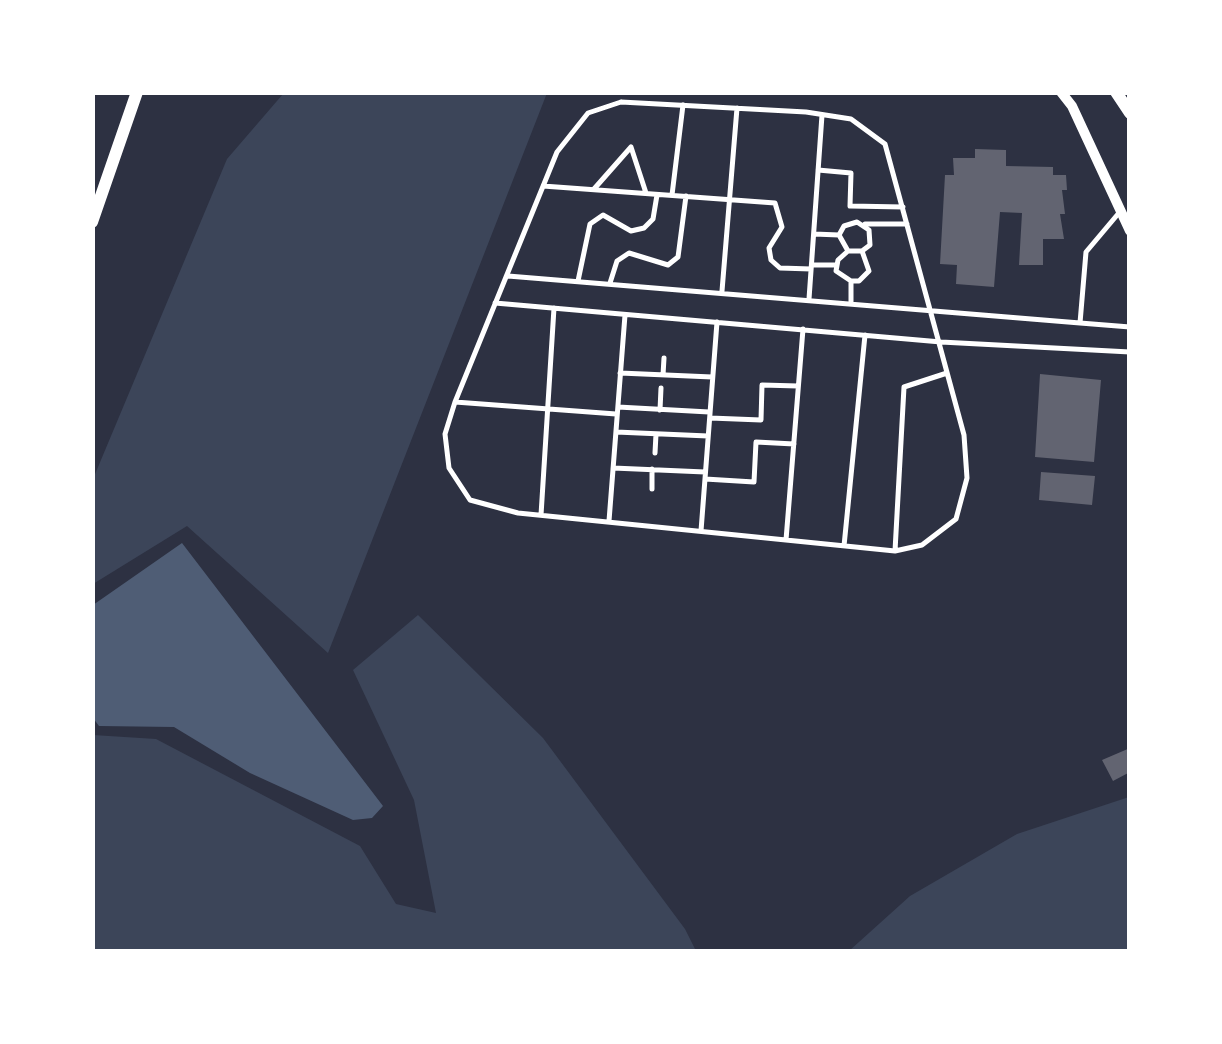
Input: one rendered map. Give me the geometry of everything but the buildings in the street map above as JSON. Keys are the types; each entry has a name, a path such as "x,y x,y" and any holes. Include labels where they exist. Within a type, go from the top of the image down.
{"street":[{"path":"92,222 137,92"},
{"path":"1060,92 1072,106 1118,214 1130,231"},
{"path":"1116,92 1130,113"}],"lane":[{"path":"622,102 738,108 851,119 885,144 942,342 964,435 967,478 956,519 922,545 895,551 541,516 470,500 449,468 446,434 455,402 556,152 588,113 622,102"},
{"path":"672,195 683,105"},
{"path":"722,292 738,108"},
{"path":"809,299 822,114"},
{"path":"594,189 632,147 646,193"},
{"path":"818,170 851,173 850,206 903,207"},
{"path":"543,186 775,203 782,227 769,248 770,260 780,268 836,266 848,251"},
{"path":"578,281 590,224 603,216 631,231 644,228 653,219 657,194"},
{"path":"610,283 617,261 629,252 668,265 678,257 686,196"},
{"path":"1080,323 1086,252 1118,214"},
{"path":"839,234 848,223 908,224"},
{"path":"848,251 862,251 870,245 864,224"},
{"path":"814,234 839,234"},
{"path":"839,234 848,251"},
{"path":"836,266 839,276 859,281 869,270 862,251"},
{"path":"508,276 1130,327"},
{"path":"851,281 851,304"},
{"path":"495,303 942,342 1130,352"},
{"path":"541,516 554,308"},
{"path":"609,522 625,314"},
{"path":"701,531 717,322"},
{"path":"786,540 803,329"},
{"path":"844,546 864,335"},
{"path":"663,375 664,358"},
{"path":"620,373 713,377"},
{"path":"895,551 904,387 947,373"},
{"path":"455,402 660,410 760,420 762,385 798,386"},
{"path":"660,388 660,410"},
{"path":"616,432 708,436"},
{"path":"656,434 656,453"},
{"path":"613,468 754,482 756,442 794,444"},
{"path":"652,470 652,488"}],"shaded area":[{"path":"547,93 328,653 187,526 93,584 93,479 227,159 283,94"},
{"path":"182,543 383,806 372,818 353,820 250,773 174,727 99,726 93,718 93,605"},
{"path":"418,615 543,738 685,929 696,951 93,951 93,735 156,739 360,846 396,904 436,913 414,800 353,670"},
{"path":"1129,797 1129,951 849,951 910,896 1017,834"}]}
